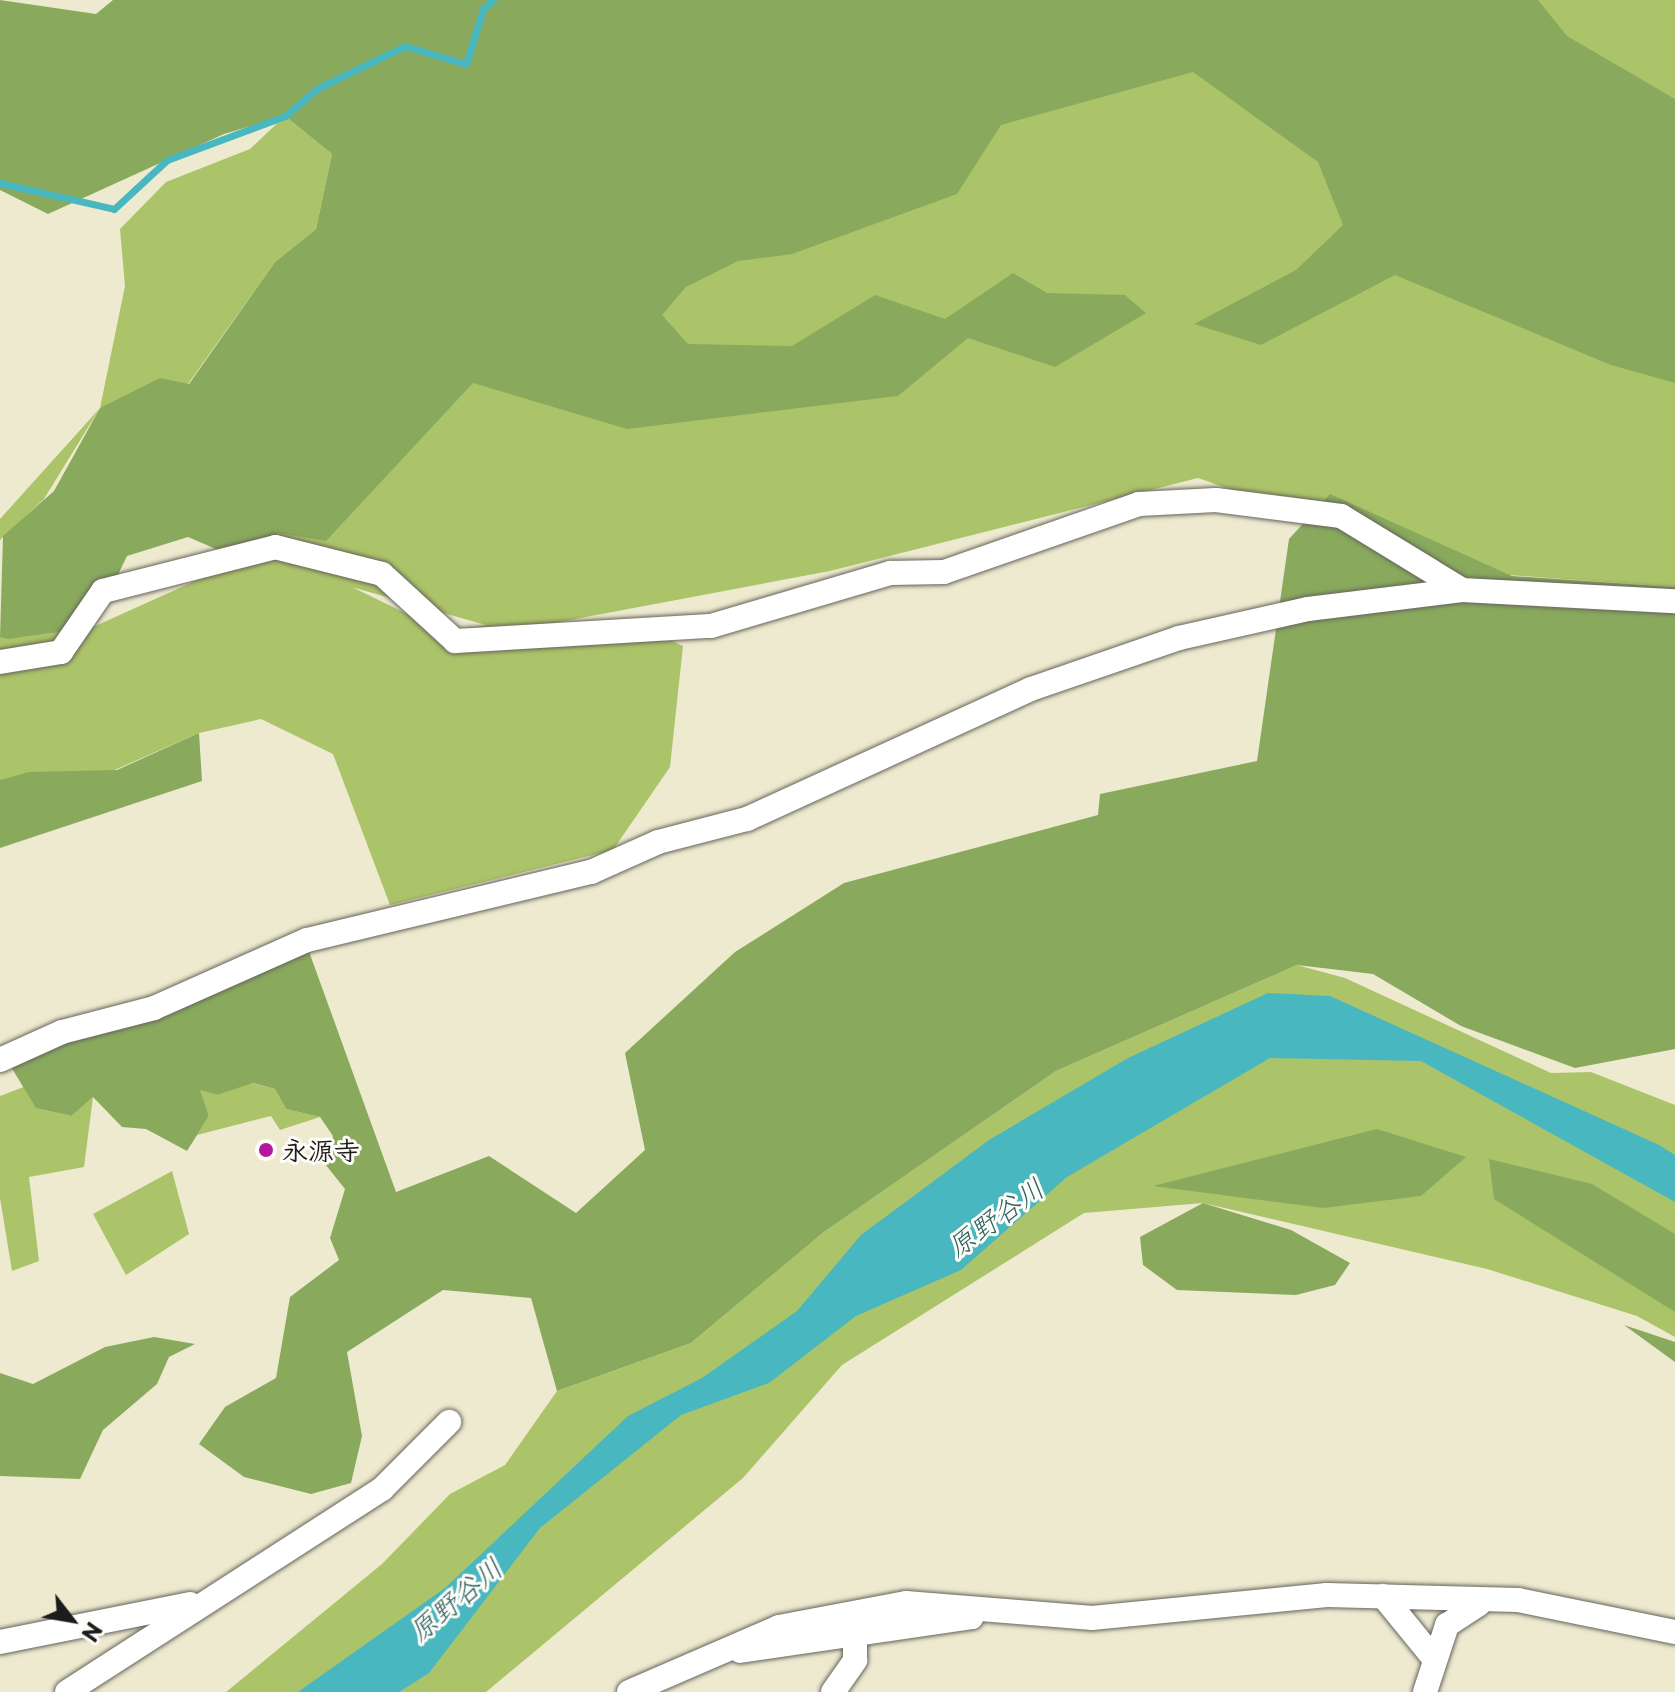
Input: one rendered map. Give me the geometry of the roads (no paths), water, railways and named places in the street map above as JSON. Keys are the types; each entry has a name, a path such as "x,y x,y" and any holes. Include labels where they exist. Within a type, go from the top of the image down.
{"street":[{"path":"0,662 61,652 103,591 275,547 382,574 455,641 711,626 890,573 944,572 1139,504 1216,500 1341,516 1462,590"},
{"path":"0,1060 62,1032 154,1008 307,940 591,872 658,842 747,819 1031,689 1179,638 1308,609 1462,590 1675,601"},
{"path":"67,1692 382,1489 449,1422"},
{"path":"0,1642 148,1617 215,1596"},
{"path":"1383,1596 1432,1656"},
{"path":"629,1692 708,1655 842,1611 906,1603 1092,1618 1383,1596 1479,1604 1518,1600 1675,1632"},
{"path":"1425,1692 1432,1656 1447,1625 1479,1604"},
{"path":"708,1655 855,1639 1006,1611"},
{"path":"838,1691 855,1660 855,1639"}],"water":[{"name":"原野谷川","path":"1268,993 1330,996 1659,1145 1675,1155 1675,1202 1421,1061 1270,1058 1067,1177 961,1270 856,1316 769,1383 681,1415 540,1528 429,1673 399,1692 298,1692 445,1588 628,1416 702,1378 797,1311 861,1235 989,1140 1128,1058"}],"waterway":[{"path":"0,183 114,209 167,160 285,116 318,88 405,46 466,64 483,9 493,0"}],"place":[{"name":"永源寺","path":"266,1150"}]}
